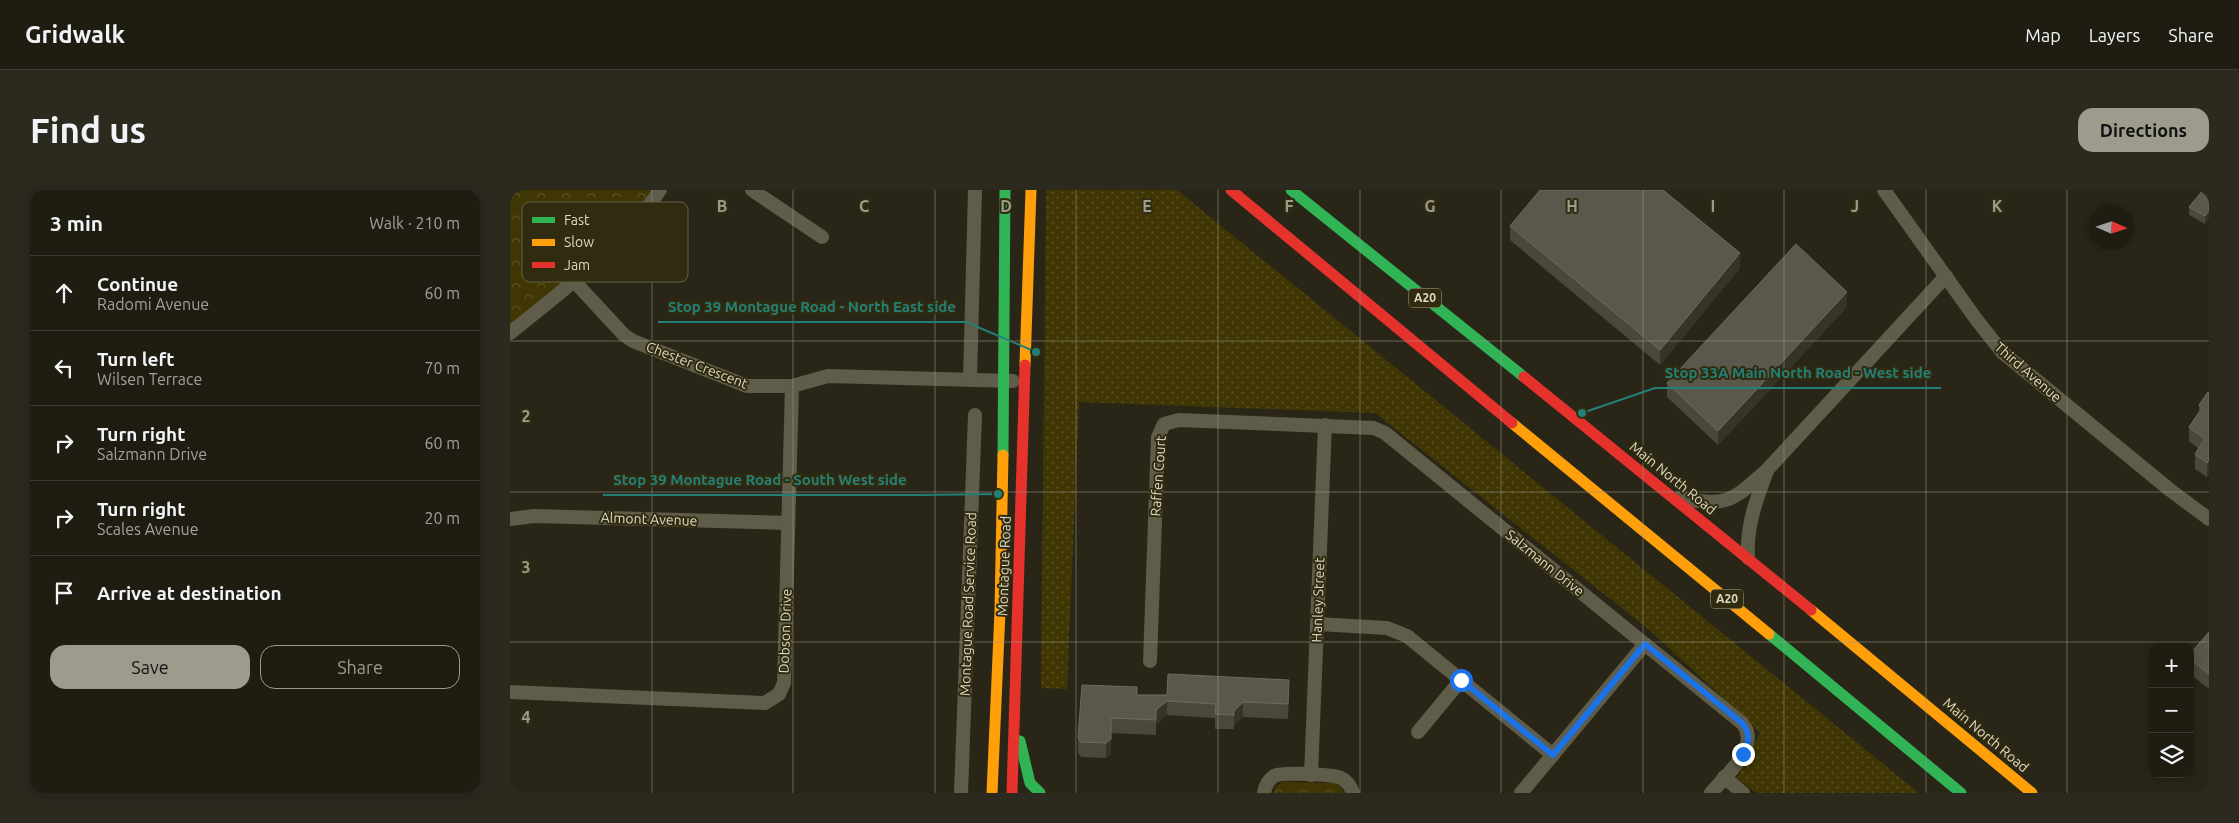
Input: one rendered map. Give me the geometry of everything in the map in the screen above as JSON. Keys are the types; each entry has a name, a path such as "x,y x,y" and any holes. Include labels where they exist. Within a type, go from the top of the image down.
{"main road":[{"name":"Montague Road","path":"992,793 1000,611 1005,381 1005,190"},
{"name":"Montague Road","path":"1012,793 1031,190"},
{"name":"A20","path":"1231,190 1490,407 1618,509 1961,793"},
{"name":"Main North Road","path":"1291,190 1672,496 2032,793"},
{"path":"1014,716 1030,783 1040,793"}],"street":[{"path":"652,202 660,190"},
{"path":"752,190 822,237"},
{"path":"970,380 976,190"},
{"name":"Third Avenue","path":"1884,190 2002,352 2170,490 2209,519"},
{"path":"1672,496 1705,502 1728,500 1736,497 1767,470 1946,276"},
{"path":"510,333 573,282"},
{"name":"Chester Crescent","path":"575,282 624,335 747,386 792,386 828,376 1025,382"},
{"name":"Dobson Drive","path":"510,692 765,703 779,694 784,683 792,386"},
{"name":"Montague Road Service Road","path":"961,793 975,415"},
{"name":"Raffen Court","path":"1150,661 1158,437 1164,424 1178,420 1325,425"},
{"name":"Hanley Street","path":"1312,776 1325,425"},
{"name":"Salzmann Drive","path":"1325,425 1368,426 1384,433 1742,723 1748,734 1747,748 1724,777"},
{"path":"1748,558 1747,535 1767,470"},
{"name":"Almont Avenue","path":"510,519 534,516 788,523"},
{"path":"1318,624 1387,628 1407,636 1553,755"},
{"path":"1522,793 1645,644"},
{"path":"1418,732 1461,680"},
{"path":"1264,793 1267,784 1274,776 1335,776 1343,779 1353,792"},
{"path":"1711,793 1724,777 1744,793"}],"green space":[{"path":"510,190 660,190 652,202 522,202 522,282 568,282 510,333"},
{"path":"1046,190 1177,190 1919,793 1756,793 1737,778 1760,733 1652,632 1375,413 1079,402 1067,689 1041,688"},
{"path":"1283,782 1335,783 1341,787 1343,793 1273,793 1276,786"}],"building":[{"path":"1540,190 1663,190 1740,253 1660,350 1510,226"},
{"path":"2203,190 2209,190 2209,211 2205,216 2189,207"},
{"path":"1796,244 1847,292 1718,431 1667,383"},
{"path":"2208,392 2209,460 2207,463 2195,454 2205,439 2189,427 2202,408 2199,405"},
{"path":"2209,632 2209,674 2194,662 2194,649"},
{"path":"1168,674 1289,680 1288,704 1243,702 1234,711 1234,715 1215,714 1216,704 1167,701 1156,710 1156,720 1111,718 1111,739 1106,743 1081,742 1078,738 1082,685 1137,687 1137,695 1167,695"}],"traffic: fast":[{"path":"1003,455 1005,190"},
{"path":"1291,190 1524,377"},
{"path":"1769,634 1961,793"},
{"path":"1020,741 1030,783 1040,793"}],"traffic: slow":[{"path":"1025,365 1031,190"},
{"path":"1512,423 1769,634"},
{"path":"992,793 1000,611 1003,455"},
{"path":"1811,610 2032,793"}],"traffic: jam":[{"path":"1231,190 1512,423"},
{"path":"1012,793 1025,365"},
{"path":"1524,377 1811,610"}],"place":[{"name":"Stop 39 Montague Road - North East side","path":"1036,352"},
{"name":"Stop 33A Main North Road - West side","path":"1582,413"},
{"name":"Stop 39 Montague Road - South West side","path":"998,494"}],"route":[{"path":"1461,680 1553,755 1645,644 1742,723 1748,734 1747,748 1743,754"}]}
